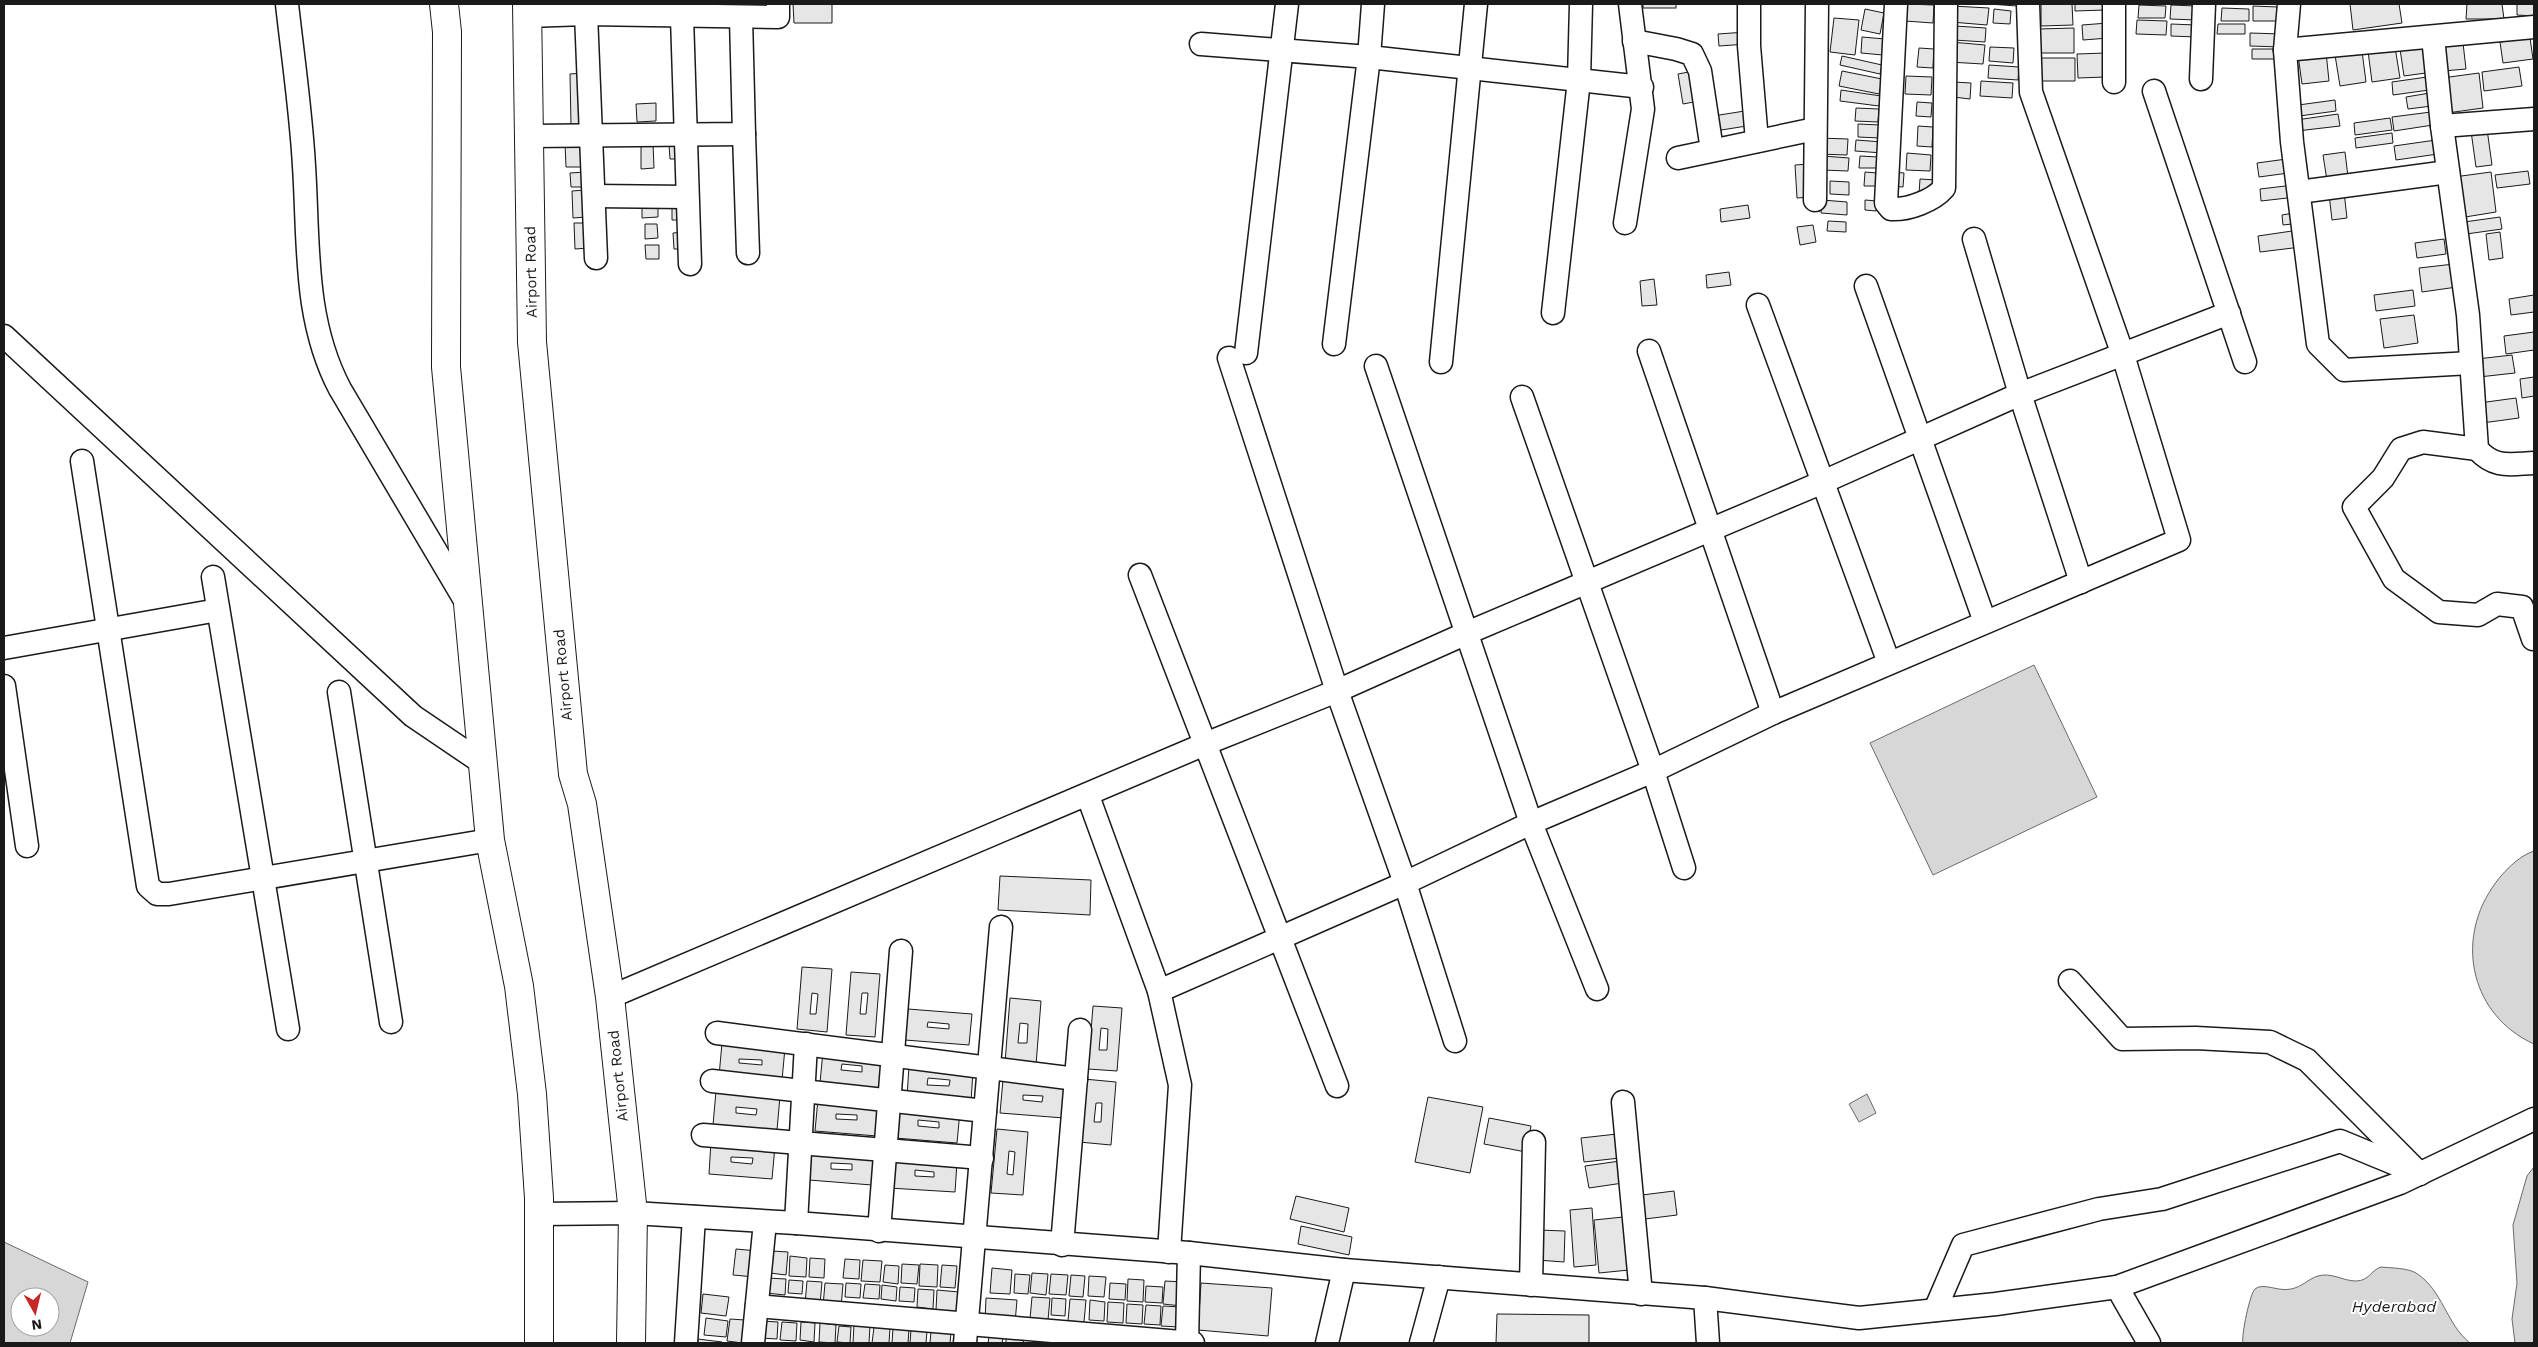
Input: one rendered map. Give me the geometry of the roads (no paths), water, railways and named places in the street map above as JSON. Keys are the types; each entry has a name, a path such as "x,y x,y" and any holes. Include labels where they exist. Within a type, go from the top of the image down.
{"main road":[{"path":"444,4 447,32 445,358 490,840 518,986 532,1094 539,1214 539,1343"},
{"name":"Airport Road","path":"527,10 532,342 572,774 582,804 610,997 633,1213 631,1343"}],"street":[{"path":"287,4 304,165 310,293 323,353 340,389 469,606"},
{"path":"527,10 586,14 741,18 778,17 778,4"},
{"path":"1287,4 1238,356 1337,691 1405,883 1455,1042"},
{"path":"1334,344 1369,57 1373,4"},
{"path":"1441,362 1476,4"},
{"path":"1554,313 1579,80 1581,4"},
{"path":"1625,223 1642,126 1642,87 1630,4"},
{"path":"1749,4 1748,46 1757,141"},
{"path":"1815,200 1817,4"},
{"path":"1896,4 1886,203 1891,209 1901,210 1937,196 1944,188 1946,4"},
{"path":"1160,991 1405,883 1530,823 1652,771 1773,713 2179,540 2122,355 2031,92 2028,4"},
{"path":"2114,4 2114,82"},
{"path":"2200,79 2204,4"},
{"path":"2289,4 2285,50 2299,192 2318,344 2344,370 2471,363"},
{"path":"586,14 596,258"},
{"path":"682,17 690,264"},
{"path":"741,18 748,253"},
{"path":"2285,50 2534,27"},
{"path":"2433,37 2442,126 2468,315 2477,449 2485,458 2496,464 2534,463"},
{"path":"1634,40 1692,54 1700,70 1712,150"},
{"path":"1201,44 1369,57 1642,87"},
{"path":"2154,91 2245,362"},
{"path":"2442,126 2534,120 2534,133"},
{"path":"1678,158 1815,128"},
{"path":"529,136 591,137 744,134"},
{"path":"2299,192 2448,172"},
{"path":"594,196 687,197"},
{"path":"1974,239 2020,394 2081,582"},
{"path":"1866,286 1985,622"},
{"path":"1758,305 1889,663"},
{"path":"610,997 1088,796 1205,744 1337,691 1466,633 1823,482 2020,394 2228,313"},
{"path":"4,336 413,716 484,764"},
{"path":"1649,351 1773,713"},
{"path":"1376,366 1530,823 1597,988"},
{"path":"1522,397 1684,868"},
{"path":"2477,449 2423,442 2401,449 2383,478 2354,507 2394,579 2439,612 2478,615 2497,604 2522,607 2533,639"},
{"path":"82,461 148,886 157,894 169,894 490,840"},
{"path":"1140,575 1281,938 1336,1086"},
{"path":"212,577 288,1029"},
{"path":"4,648 218,610"},
{"path":"4,686 27,846"},
{"path":"339,692 391,1022"},
{"path":"757,1306 966,1334 1189,1343 1179,1252 1180,1085 1160,991 1088,796"},
{"path":"966,1334 1001,927"},
{"path":"880,1231 901,951"},
{"path":"2070,981 2122,1039 2196,1038 2270,1042 2307,1060 2420,1174"},
{"path":"1062,1245 1080,1030"},
{"path":"717,1033 1076,1079"},
{"path":"796,1223 806,1044"},
{"path":"712,1081 985,1111"},
{"path":"1623,1102 1641,1294"},
{"path":"539,1214 633,1213 796,1223 1062,1245 1179,1252 1344,1270 1704,1298 1859,1318 2117,1287 2420,1174 2534,1119"},
{"path":"703,1135 982,1158"},
{"path":"1935,1310 1963,1245 2099,1209 2162,1199 2340,1141 2420,1174"},
{"path":"1531,1285 1534,1142"},
{"path":"686,1343 694,1217"},
{"path":"753,1343 766,1222"},
{"path":"1327,1343 1344,1270"},
{"path":"1421,1343 1439,1277"},
{"path":"2117,1287 2149,1343"},
{"path":"1704,1298 1708,1343"}],"water":[{"path":"2034,665 2097,797 1933,875 1870,743"},
{"path":"2534,851 2534,1044 2513,1032 2496,1016 2484,997 2476,976 2473,954 2474,932 2481,909 2492,888 2510,866"},
{"path":"1867,1094 1876,1113 1859,1122 1849,1104"},
{"path":"2534,1167 2534,1343 2515,1343 2512,1319 2517,1283 2513,1225 2527,1176"},
{"path":"4,1242 88,1282 70,1343 4,1343"},
{"name":"Hyderabad","path":"2381,1267 2409,1270 2425,1280 2439,1298 2455,1326 2470,1343 2243,1343 2248,1306 2253,1292 2258,1287 2286,1290 2298,1287 2314,1277 2323,1275 2360,1281"}]}
